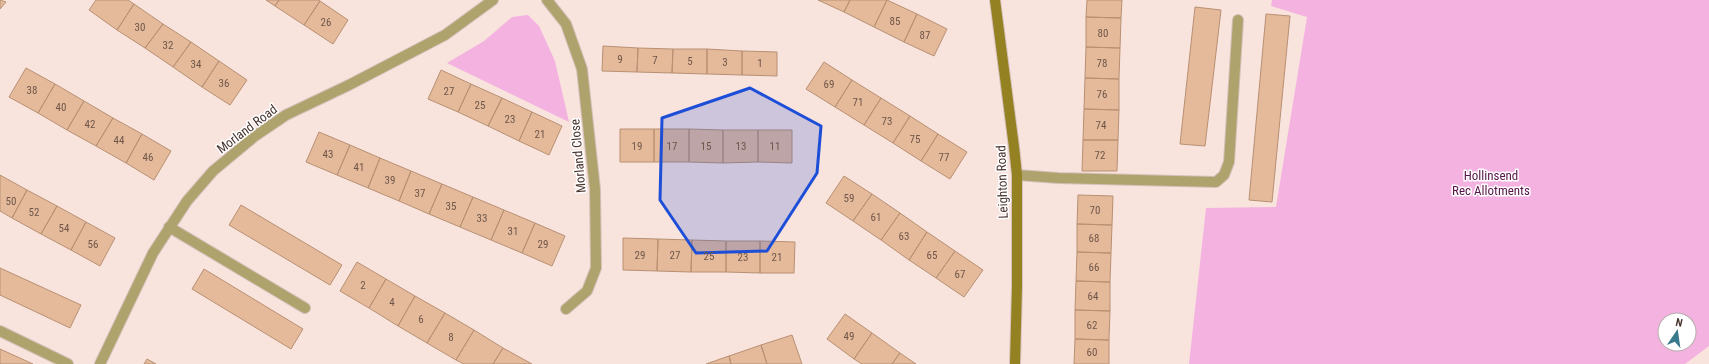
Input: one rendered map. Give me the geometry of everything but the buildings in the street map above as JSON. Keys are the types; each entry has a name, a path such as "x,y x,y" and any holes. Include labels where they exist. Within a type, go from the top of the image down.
{"street":[{"name":"Morland Road","path":"100,364 153,254 186,201 213,171 255,136 286,115 445,35 493,0"},
{"name":"Morland Close","path":"546,0 566,24 582,69 595,189 596,268 587,291 566,309"},
{"name":"Leighton Road","path":"994,0 1014,147 1016,175 1017,286 1015,364"},
{"path":"1016,175 1058,178 1216,182 1224,175 1229,162 1238,20"},
{"path":"169,227 305,308"},
{"path":"0,331 68,364"}],"highlighted area":[{"path":"750,88 821,126 817,173 767,251 696,253 660,200 662,118"}],"green space":[{"name":"Hollinsend Rec Allotments","path":"1272,0 1709,0 1709,346 1685,364 1189,364 1206,208 1276,207 1307,17 1271,6"},
{"path":"528,15 539,26 555,61 569,122 447,63 484,41 512,17"}]}
